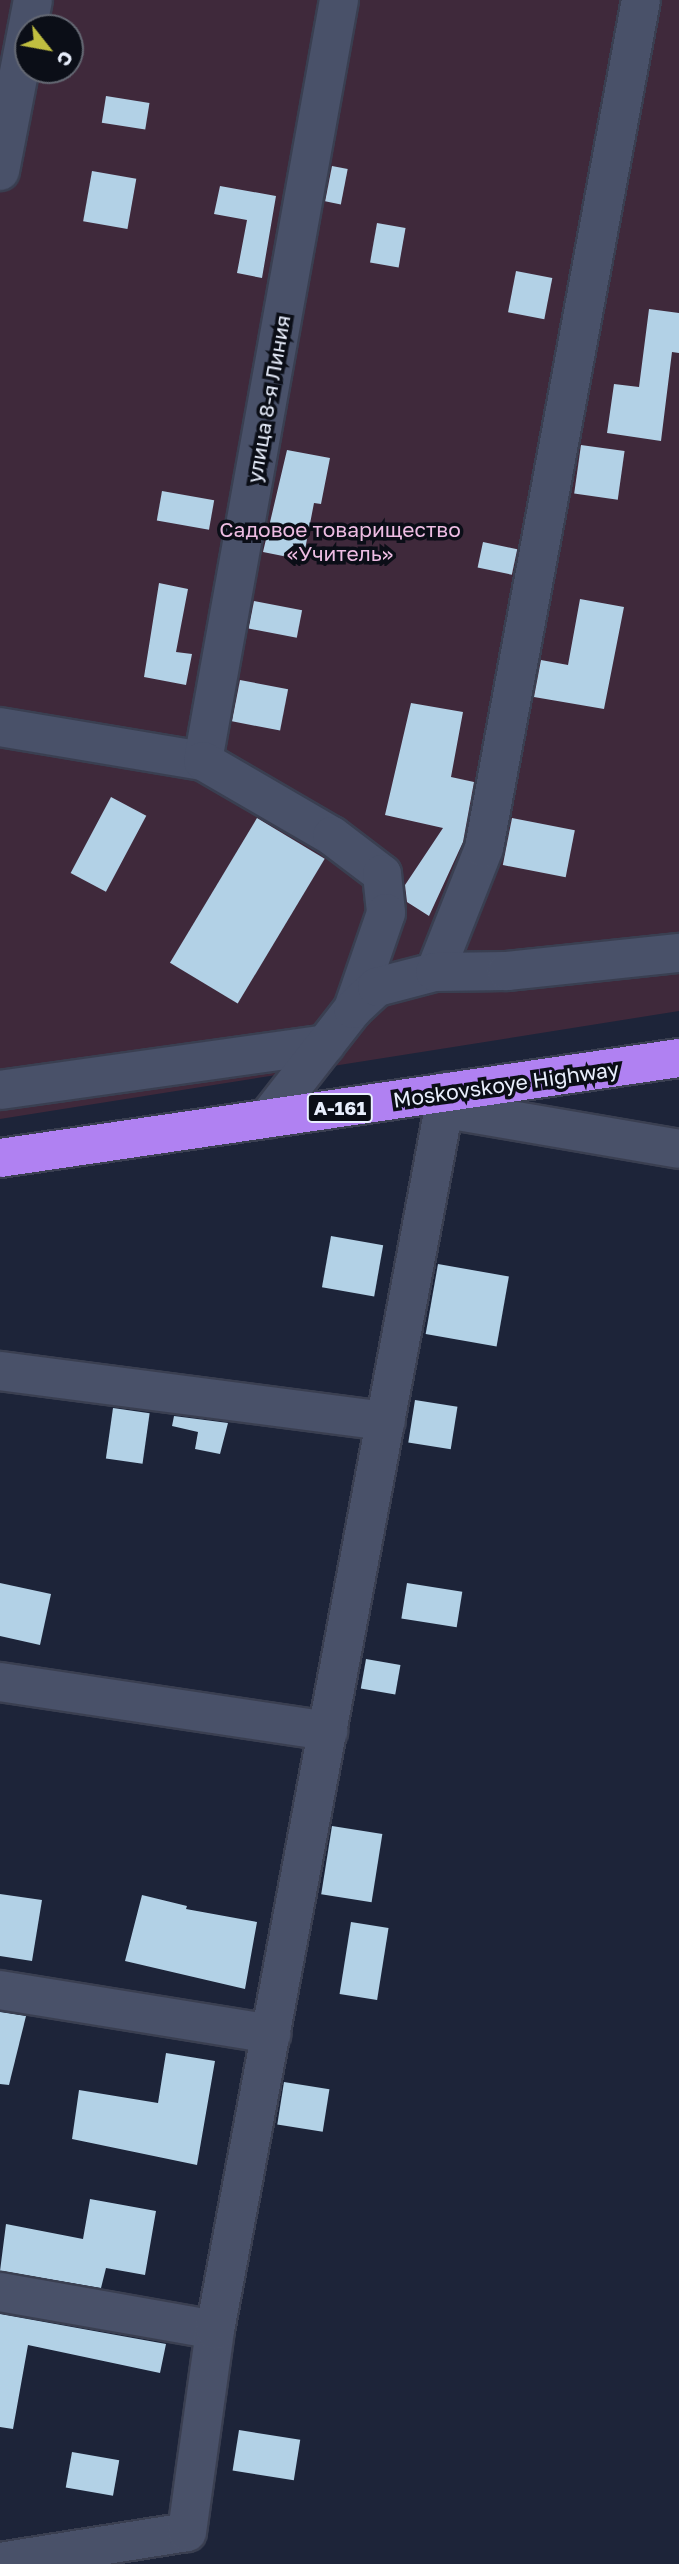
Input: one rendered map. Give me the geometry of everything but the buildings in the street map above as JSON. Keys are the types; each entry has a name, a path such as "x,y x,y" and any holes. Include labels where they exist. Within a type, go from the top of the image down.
{"highway":[{"name":"Moskovskoye Highway","path":"0,1158 267,1119 446,1101 679,1058"}],"street":[{"path":"0,171 33,0"},
{"name":"улица 8-я Линия","path":"203,761 339,0"},
{"path":"435,972 484,848 641,0"},
{"path":"0,727 203,761 332,836 382,874 386,913 353,1010"},
{"path":"267,1119 353,1010 377,987 435,972 507,971 679,953"},
{"path":"0,1090 326,1044"},
{"path":"0,2562 187,2532 215,2330 446,1101 679,1149"},
{"path":"0,1371 386,1421"},
{"path":"0,1682 328,1731"},
{"path":"0,1990 271,2034"},
{"path":"0,2292 215,2330"}],"green space":[{"name":"Садовое товарищество «Учитель»","path":"0,0 679,0 679,1011 0,1119"}]}
